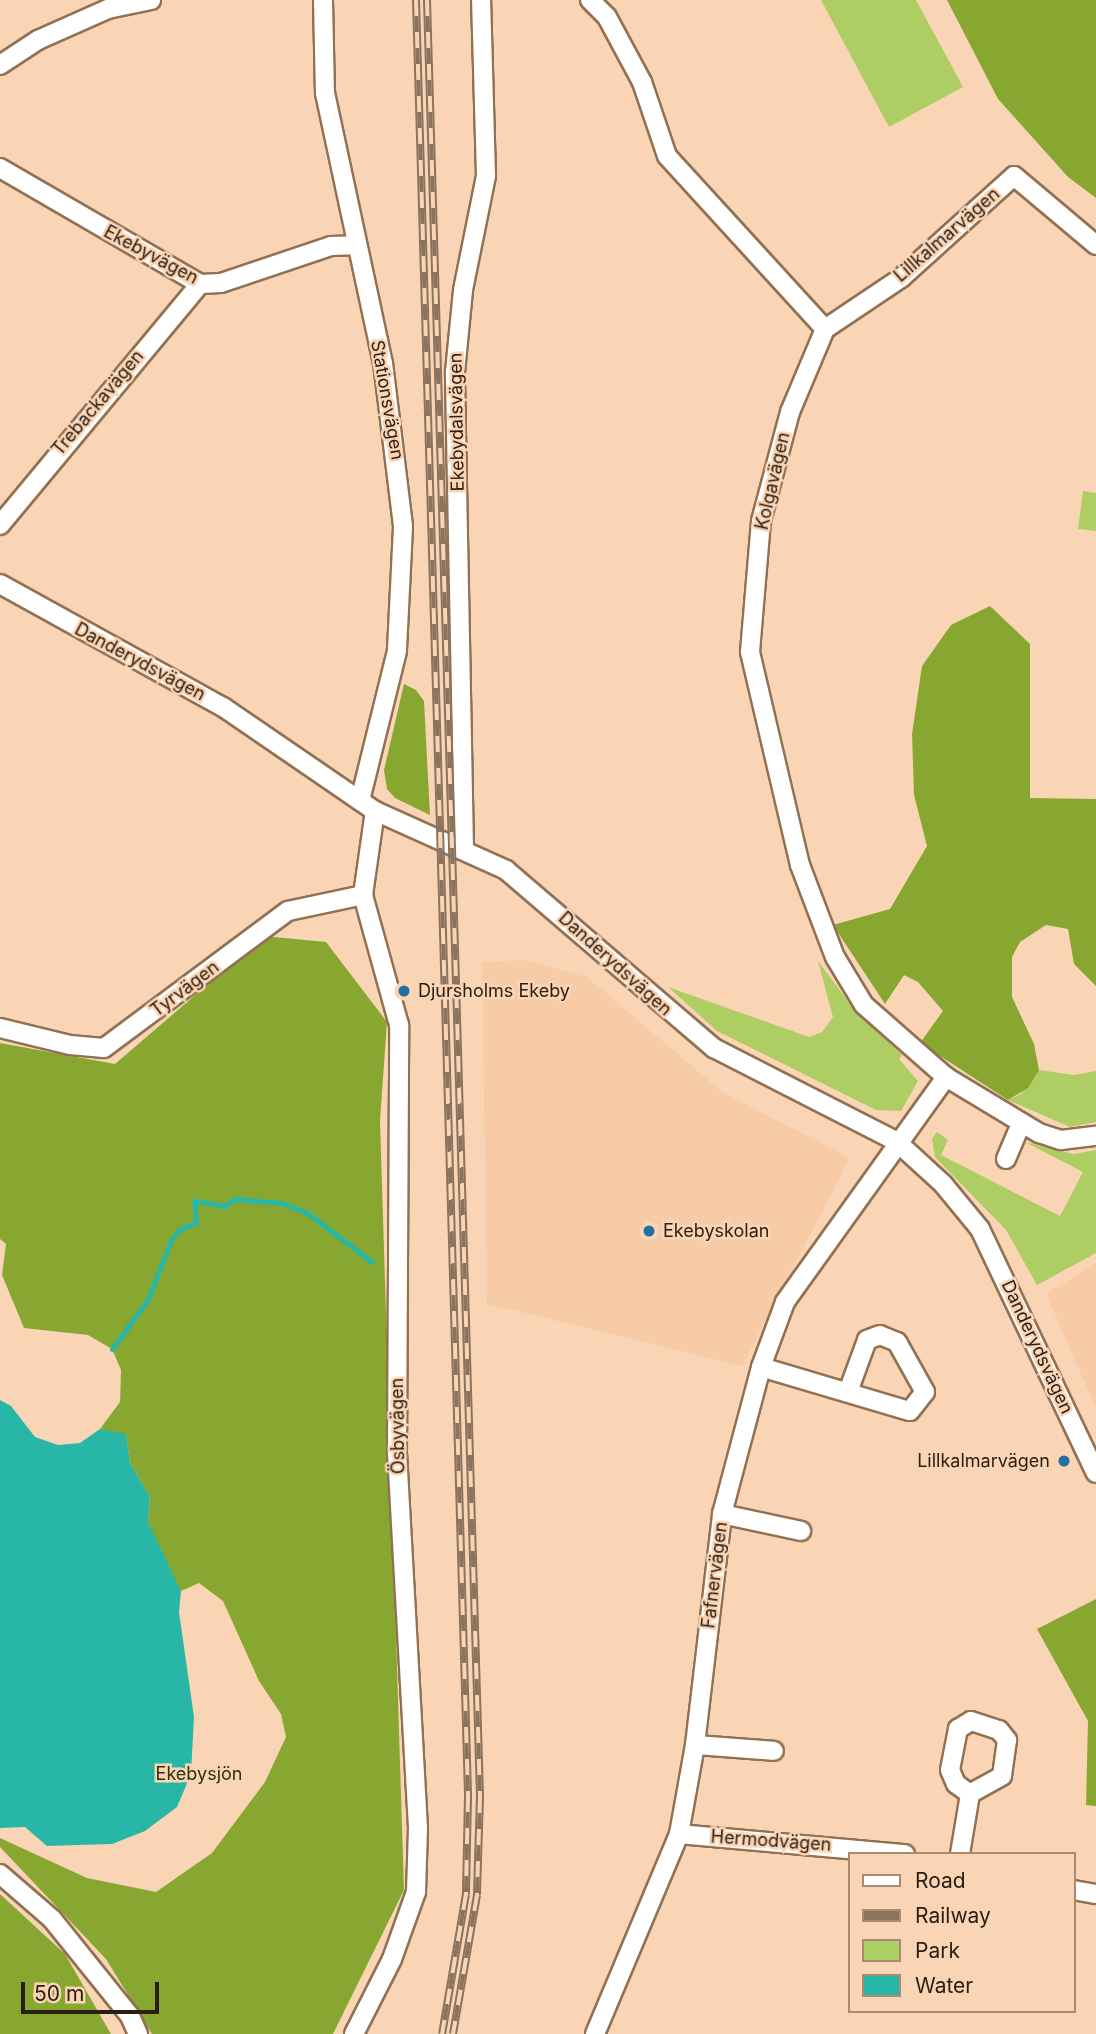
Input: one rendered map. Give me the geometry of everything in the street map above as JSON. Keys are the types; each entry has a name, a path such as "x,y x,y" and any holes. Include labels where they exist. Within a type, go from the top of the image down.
{"street":[{"path":"0,65 38,40 108,9 151,0"},
{"name":"Stationsvägen","path":"323,0 325,93 355,245 383,363 403,527 397,651 360,800"},
{"name":"Ekebydalsvägen","path":"464,848 466,753 455,372 463,290 486,176 481,0"},
{"path":"590,0 607,18 642,82 667,156 825,329"},
{"name":"Ekebyvägen","path":"0,168 200,284 221,283 331,246 355,245"},
{"name":"Lillkalmarvägen","path":"825,329 901,278 1014,176 1096,245"},
{"name":"Trebackavägen","path":"0,525 200,284"},
{"name":"Kolgavägen","path":"825,329 790,412 761,521 750,652 800,865 835,957 864,1005 946,1077"},
{"name":"Danderydsvägen","path":"0,584 223,707 375,811 464,848 506,870 714,1048 896,1141 943,1184 980,1229 1096,1473"},
{"name":"Ösbyvägen","path":"354,2034 391,1959 416,1892 418,1828 397,1455 400,1025 363,895 375,811"},
{"name":"Tyrvägen","path":"0,1028 70,1045 104,1048 288,911 363,895"},
{"path":"896,1141 946,1077 1021,1124 1061,1140 1096,1136"},
{"path":"1006,1159 1021,1124"},
{"name":"Fafnervägen","path":"595,2034 679,1834 695,1745 722,1514 761,1367 785,1302 896,1141"},
{"path":"761,1367 910,1410 925,1392 898,1342 880,1335 867,1340 848,1392"},
{"path":"722,1514 801,1531"},
{"path":"695,1745 774,1751"},
{"path":"960,1852 970,1794"},
{"name":"Hermodvägen","path":"679,1834 882,1852"},
{"path":"0,1874 52,1919 130,2016 138,2034"},
{"path":"1075,1890 1096,1894"}],"shaded area":[{"name":"Ekebyskolan","path":"524,960 587,977 722,1092 850,1158 742,1366 487,1304 482,962"},
{"path":"1096,1263 1096,1408 1046,1294"}],"green space":[{"path":"821,0 916,0 963,87 889,127"},
{"path":"947,0 1096,0 1096,198 1068,177 998,99"},
{"path":"1083,491 1096,493 1096,531 1078,529"},
{"path":"990,606 1030,644 1030,798 1096,799 1096,986 1074,964 1068,929 1046,925 1020,942 1012,957 1012,997 1034,1044 1039,1070 1028,1088 1008,1100 920,1043 943,1011 918,982 904,975 885,1004 833,925 890,909 927,846 914,795 912,734 922,666 951,625"},
{"path":"404,684 416,690 424,701 430,815 395,798 387,789 384,770"},
{"name":"Ekebysjön","path":"264,936 326,942 387,1022 380,1121 404,1890 333,2034 152,2034 106,1959 0,1847 0,1838 87,1878 156,1892 212,1853 265,1782 286,1737 281,1714 259,1681 223,1601 199,1583 181,1591 163,1558 148,1522 150,1497 130,1463 126,1435 100,1429 120,1402 121,1370 112,1349 88,1335 24,1328 2,1275 6,1244 0,1239 0,1043 115,1064"},
{"path":"818,961 856,1012 902,1055 899,1059 918,1081 901,1111 876,1110 717,1031 668,987 809,1037 822,1032 833,1017"},
{"path":"1039,1070 1074,1075 1096,1071 1096,1122 1070,1127 1008,1100 1021,1094"},
{"path":"937,1132 948,1140 941,1155 1060,1216 1083,1172 1025,1142 1074,1154 1096,1150 1096,1253 1037,1285 1006,1230 935,1157 932,1139"},
{"path":"1096,1599 1096,1806 1086,1805 1088,1721 1037,1629"},
{"path":"0,1894 65,1954 111,2034 0,2034"}],"water":[{"name":"Ekebysjön","path":"0,1400 11,1406 35,1437 58,1445 80,1443 100,1429 126,1434 130,1463 150,1497 148,1522 181,1591 179,1612 194,1717 191,1774 177,1807 145,1831 112,1844 47,1846 25,1827 0,1828"}],"waterway":[{"path":"112,1349 148,1299 171,1240 179,1230 196,1222 194,1201 225,1206 234,1199 282,1203 306,1212 372,1262"}],"railway":[{"path":"416,0 468,1796 466,1894 442,2034"},
{"path":"427,0 480,1797 477,1895 453,2034"}],"place":[{"name":"Djursholms Ekeby","path":"404,991"},
{"name":"Ekebyskolan","path":"649,1231"},
{"name":"Lillkalmarvägen","path":"1064,1461"}]}
